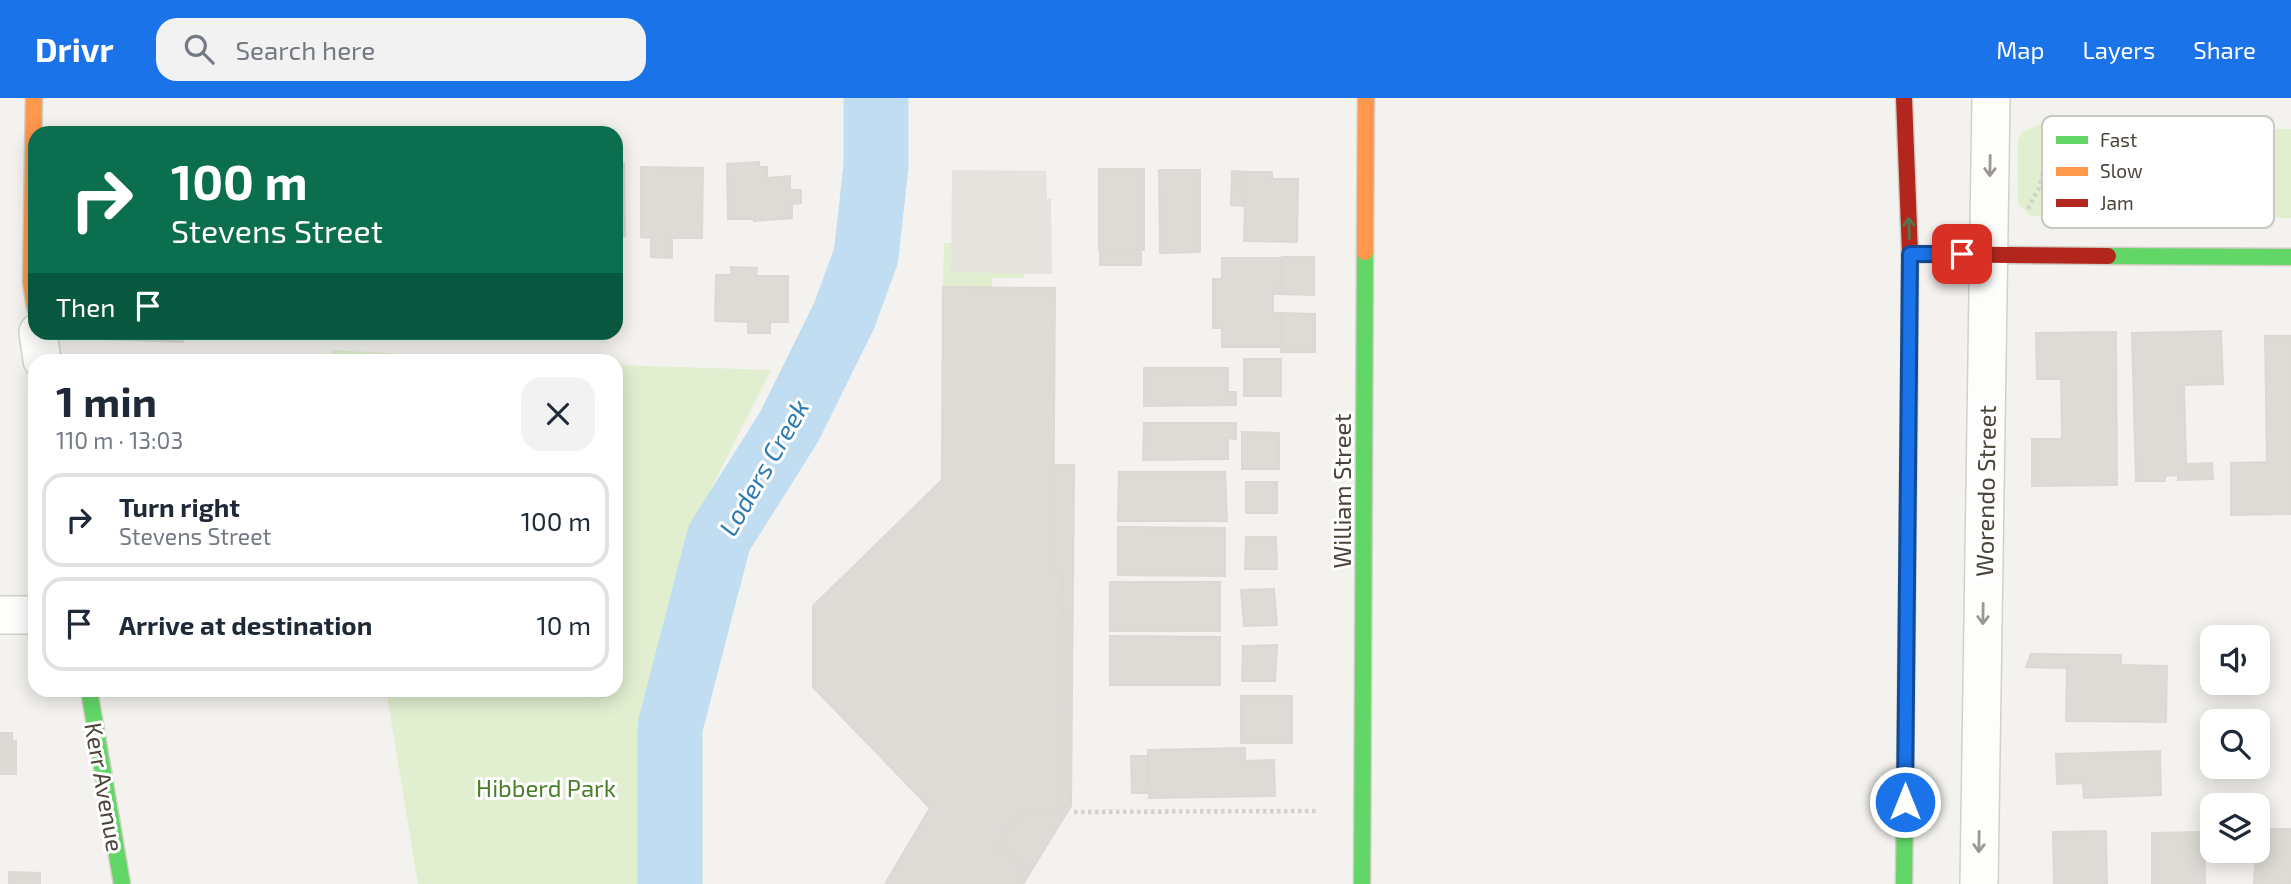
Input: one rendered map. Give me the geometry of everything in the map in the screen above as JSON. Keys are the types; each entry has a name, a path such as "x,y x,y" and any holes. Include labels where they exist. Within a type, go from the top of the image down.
{"street":[{"path":"34,98 34,126"},
{"name":"William Street","path":"1362,884 1366,98"},
{"path":"1904,98 1910,254 1904,884"},
{"name":"Worendo Street","path":"1979,884 1991,98"},
{"path":"1910,254 2291,257"},
{"path":"0,615 28,615"},
{"name":"Kerr Avenue","path":"90,697 122,884"}],"path":[{"path":"2026,212 2042,177"},
{"path":"1074,811 1319,811"}],"green space":[{"path":"2042,125 2042,216 2030,216 2018,203 2018,140 2022,132"},
{"path":"2274,129 2291,129 2291,218 2274,218"},
{"path":"944,243 952,243 952,272 1023,273 1024,278 992,278 992,287 943,287"},
{"path":"331,350 406,354 332,354"},
{"name":"Hibberd Park","path":"623,365 771,370 694,523 652,708 652,884 418,884 387,697 623,697"}],"shaded area":[{"path":"952,170 1046,171 1047,199 1051,199 1052,274 951,272"}],"building":[{"path":"759,162 759,167 767,167 767,178 790,176 790,190 801,190 801,203 792,204 792,218 754,221 728,219 727,164"},
{"path":"623,163 624,163 623,236"},
{"path":"641,167 703,168 702,238 672,238 672,258 651,257 651,238 641,237"},
{"path":"1099,169 1144,169 1144,250 1099,250"},
{"path":"1159,170 1200,170 1200,252 1160,253"},
{"path":"1232,171 1246,172 1245,206 1231,205"},
{"path":"1246,172 1272,172 1272,179 1298,179 1297,242 1244,241"},
{"path":"1100,250 1141,250 1141,265 1100,265"},
{"path":"1282,257 1314,257 1314,295 1280,294"},
{"path":"1222,258 1282,258 1280,294 1273,294 1273,313 1281,313 1281,347 1222,347 1222,328 1213,328 1213,279 1222,279"},
{"path":"731,267 757,268 756,276 788,276 788,322 770,322 770,333 748,333 748,322 715,321 716,275 731,275"},
{"path":"943,287 1055,288 1053,570 1063,570 1061,814 1019,813 998,849 1027,866 1016,884 885,884 930,808 813,687 813,606 942,480"},
{"path":"1281,313 1315,314 1315,352 1281,352"},
{"path":"2221,331 2223,384 2184,385 2186,464 2212,463 2213,479 2178,480 2178,475 2165,476 2165,481 2136,481 2132,333"},
{"path":"2116,332 2117,485 2032,486 2032,439 2062,439 2061,379 2037,379 2036,333"},
{"path":"2265,336 2291,336 2291,514 2231,515 2231,463 2267,462"},
{"path":"129,340 183,340 183,342"},
{"path":"1244,359 1281,359 1281,396 1244,396"},
{"path":"1144,368 1228,368 1228,392 1236,392 1236,405 1144,406"},
{"path":"1144,423 1236,423 1236,439 1228,438 1228,459 1143,460"},
{"path":"1242,432 1279,433 1279,469 1242,469"},
{"path":"1054,465 1074,465 1071,806 1023,884 1016,884 1027,866 998,849 1019,813 1061,814 1063,570 1053,570"},
{"path":"1119,472 1225,472 1227,521 1118,521"},
{"path":"1246,482 1277,482 1277,513 1246,513"},
{"path":"1118,527 1225,528 1225,576 1118,575"},
{"path":"1246,537 1276,537 1277,569 1245,569"},
{"path":"1110,582 1220,582 1220,631 1110,631"},
{"path":"1274,589 1277,625 1244,626 1241,590"},
{"path":"1110,636 1220,637 1220,685 1110,685"},
{"path":"1277,645 1275,681 1242,681 1243,646"},
{"path":"2031,654 2121,655 2121,665 2167,666 2166,722 2066,721 2067,668 2026,667"},
{"path":"1241,696 1292,696 1292,743 1241,743"},
{"path":"0,733 12,733 12,741 16,741 16,774 0,774"},
{"path":"1245,748 1245,761 1274,760 1275,796 1149,798 1148,750"},
{"path":"2160,751 2161,795 2084,798 2083,783 2057,784 2056,754"},
{"path":"1131,756 1148,756 1149,793 1132,793"},
{"path":"2270,829 2291,829 2291,884 2254,884 2255,863 2270,863"},
{"path":"2106,831 2107,884 2054,884 2053,832"},
{"path":"2200,832 2200,863 2205,863 2205,884 2152,884 2152,833"},
{"path":"9,872 40,873 40,884 9,884"}],"waterway":[{"name":"Loders Creek","path":"670,884 670,727 719,538 789,427 844,316 866,256 876,166 876,98"}],"traffic: fast":[{"path":"1362,884 1365,252"},
{"path":"2108,256 2291,257"},
{"path":"1904,884 1909,402"},
{"path":"90,697 122,884"}],"traffic: slow":[{"path":"34,98 34,126"},
{"path":"1365,252 1366,98"}],"traffic: jam":[{"path":"1904,98 1910,254 1909,402"},
{"path":"1910,254 2108,256"}],"route":[{"path":"1905,802 1910,254 1962,254"}]}
